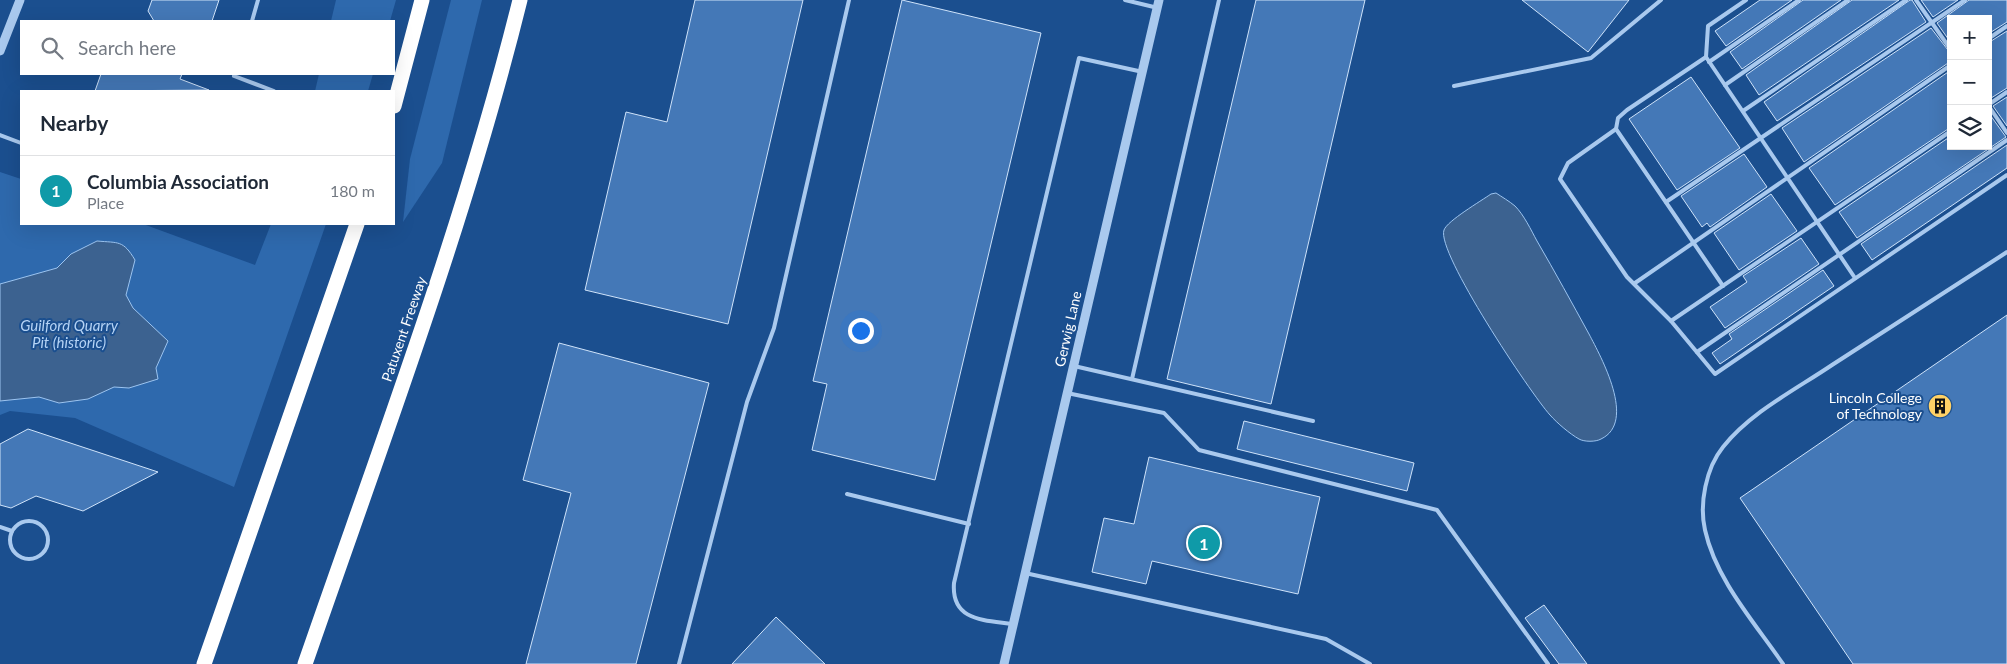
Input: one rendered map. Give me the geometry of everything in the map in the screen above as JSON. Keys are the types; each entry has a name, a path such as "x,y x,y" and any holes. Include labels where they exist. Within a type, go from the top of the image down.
{"highway":[{"path":"395,102 422,0"},
{"name":"Patuxent Freeway","path":"305,664 444,264 481,142 520,0"},
{"path":"204,664 357,225"}],"street":[{"path":"0,51 18,0"},
{"name":"Gerwig Lane","path":"1004,664 1159,4"}],"lane":[{"path":"252,20 258,0"},
{"path":"679,664 747,402 774,328 849,0"},
{"path":"1125,0 1159,4"},
{"path":"1132,379 1219,0"},
{"path":"1454,86 1591,58 1661,0"},
{"path":"1746,0 1708,26 1706,57 1855,278"},
{"path":"1709,62 1799,0"},
{"path":"1725,85 1848,0"},
{"path":"1743,111 1906,0"},
{"path":"1916,0 1947,44"},
{"path":"1666,202 1965,0"},
{"path":"1992,36 2007,26"},
{"path":"1706,57 1627,110 1618,118 1616,128 1568,163 1560,179 1627,277 1671,321 1715,374 2007,175"},
{"path":"1013,624 969,617 956,602 954,583 1079,58 1143,72"},
{"path":"1635,283 1947,68"},
{"path":"234,75 271,90"},
{"path":"1992,102 2007,92"},
{"path":"1992,111 2007,133"},
{"path":"1616,128 1723,286"},
{"path":"1671,321 1947,134"},
{"path":"0,135 20,143"},
{"path":"1697,352 2007,140"},
{"path":"1783,664 1724,577 1712,554 1705,529 1703,507 1706,485 1722,448 1760,412 2007,252"},
{"path":"1074,366 1313,421"},
{"path":"1068,393 1164,413 1199,450 1438,510 1548,664"},
{"path":"847,494 968,524"},
{"path":"29,521 40,524 47,534 46,548 36,557 22,558 11,547 12,531 22,522 29,521"},
{"path":"0,527 12,531"},
{"path":"1025,573 1326,639 1370,664"}],"shaded area":[{"path":"336,0 396,0 390,20 331,20"},
{"path":"451,0 482,0 442,163 403,222 410,159"},
{"path":"319,75 373,75 368,90 315,90"},
{"path":"0,172 20,179 20,225 146,225 255,265 271,225 326,225 234,487 75,418 10,411 0,415"}],"water":[{"path":"1496,193 1515,206 1524,218 1589,334 1608,373 1616,404 1616,419 1611,431 1599,440 1587,441 1579,439 1550,415 1524,380 1487,323 1469,293 1445,243 1444,230 1446,226 1465,211 1491,194"},
{"name":"Guilford Quarry Pit (historic)","path":"97,241 111,242 124,246 135,260 126,295 133,308 168,341 156,368 158,379 129,388 114,387 88,399 59,403 39,397 0,401 0,284 57,268 71,254"}],"building":[{"path":"152,0 219,0 212,20 153,20 148,11"},
{"path":"695,0 803,0 728,324 585,290 626,112 667,122"},
{"path":"902,0 1041,33 935,480 812,450 827,384 813,381"},
{"path":"1256,0 1365,0 1271,404 1167,379"},
{"path":"1522,0 1629,0 1588,52"},
{"path":"1760,0 1792,0 1726,46 1715,31"},
{"path":"1803,0 1841,0 1742,69 1730,52"},
{"path":"1852,0 1899,0 1759,95 1746,75"},
{"path":"1912,0 1926,22 1777,121 1764,102"},
{"path":"1921,0 1958,0 1933,17"},
{"path":"1969,0 2007,0 2007,22 1992,31 1992,15 1948,15"},
{"path":"1947,16 1947,37 1937,23"},
{"path":"1931,28 1947,49 1947,64 1804,162 1782,128"},
{"path":"2007,31 2007,88 1992,97 1992,60 1992,40"},
{"path":"1947,73 1947,130 1835,205 1809,168"},
{"path":"101,75 182,75 180,79 209,90 95,90"},
{"path":"1691,77 1740,148 1677,190 1629,119"},
{"path":"2007,97 2007,126 1993,106"},
{"path":"1992,118 2006,137 1992,146"},
{"path":"1947,139 1947,150 1987,150 1857,238 1839,212"},
{"path":"2007,145 2007,168 1872,260 1861,244"},
{"path":"1744,154 1767,187 1710,227 1707,223 1702,227 1681,196"},
{"path":"1771,194 1797,231 1739,270 1714,233"},
{"path":"1801,238 1819,264 1725,328 1710,307 1747,282 1743,276"},
{"path":"1823,270 1834,286 1720,364 1712,353 1732,339 1729,334"},
{"name":"Lincoln College of Technology","path":"2007,315 2007,664 1853,664 1740,498"},
{"path":"559,343 709,383 636,664 526,664 571,493 523,480"},
{"path":"1244,421 1414,463 1407,491 1237,449"},
{"path":"28,429 158,472 83,511 36,496 11,508 0,505 0,444"},
{"path":"1149,457 1320,497 1298,594 1152,561 1146,584 1092,572 1104,518 1134,524"},
{"path":"1544,605 1587,664 1559,664 1525,618"},
{"path":"776,617 825,664 732,664"}],"place":[{"name":"Lincoln College of Technology","path":"1940,406"},
{"name":"Columbia Association","path":"1204,543"}]}
